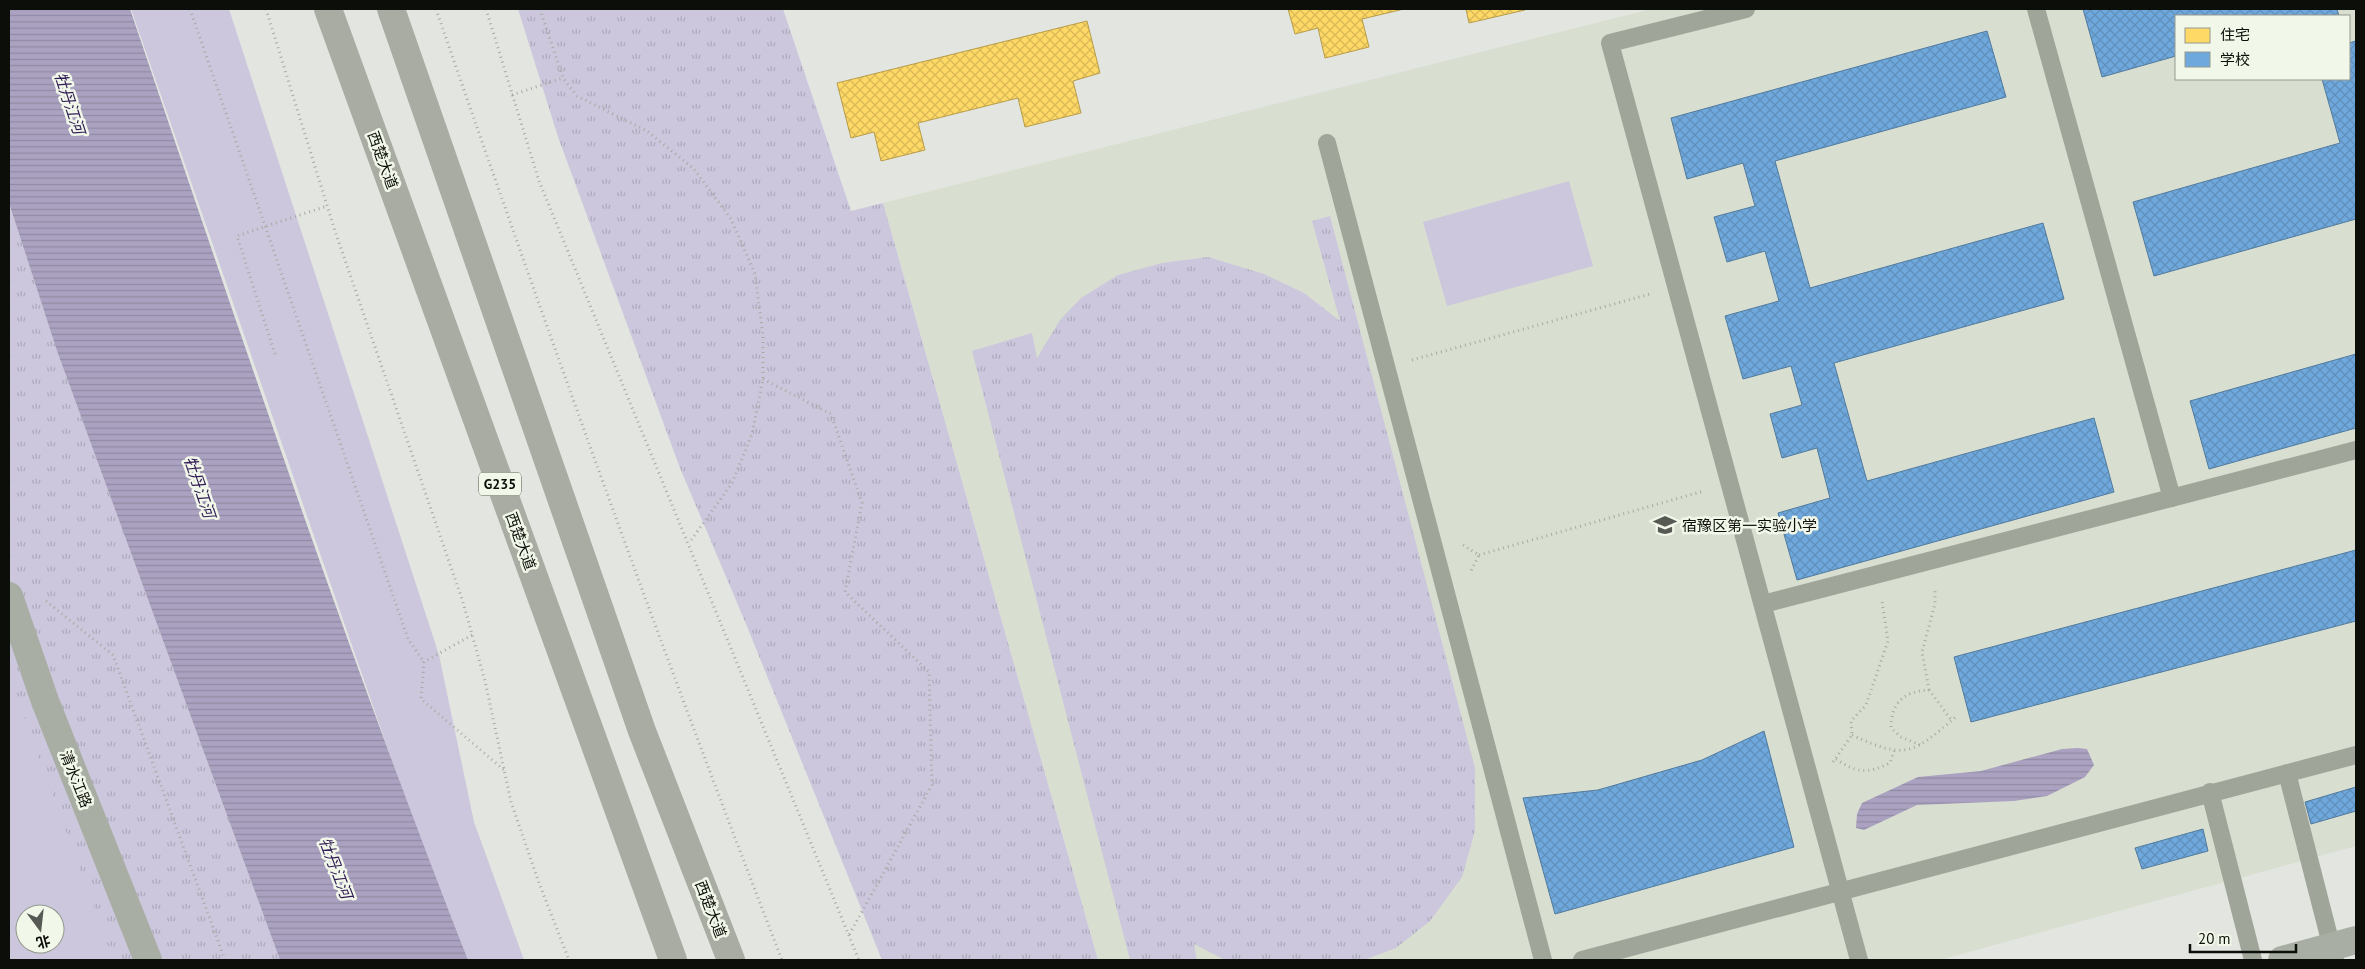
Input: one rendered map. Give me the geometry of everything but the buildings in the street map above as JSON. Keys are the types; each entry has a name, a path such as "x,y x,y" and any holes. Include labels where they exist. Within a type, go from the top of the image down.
{"highway":[{"name":"西楚大道","path":"328,9 673,960"},
{"name":"西楚大道","path":"391,9 642,731 730,960"}],"street":[{"name":"清水江路","path":"9,596 45,700 148,960"},
{"path":"2282,960 2341,949"}],"lane":[{"path":"1746,9 1610,43 1859,960"},
{"path":"2036,9 2172,498"},
{"path":"1327,143 1543,960"},
{"path":"1763,604 2356,450"},
{"path":"1582,960 2356,754"},
{"path":"2287,773 2341,949"},
{"path":"2210,792 2253,960"}],"path":[{"path":"190,9 408,639 424,662 421,699 505,770"},
{"path":"266,9 328,206 463,602 485,681 511,802 539,883 569,960"},
{"path":"436,9 531,286 718,795 782,960"},
{"path":"486,9 539,181 859,960"},
{"path":"540,9 563,78 578,96 647,131 694,169 731,219 755,274 763,336 763,379 752,434 732,483 689,543"},
{"path":"512,95 563,78"},
{"path":"275,354 237,236 328,206"},
{"path":"1385,367 1677,286"},
{"path":"763,379 831,414 862,503 845,592 929,672 932,785 849,934"},
{"path":"1479,555 1730,484"},
{"path":"1931,561 1936,593 1935,604 1922,652 1929,690 1952,721"},
{"path":"1811,784 1836,759 1852,735 1851,721 1866,705 1888,642 1882,596 1876,575"},
{"path":"39,595 113,655 226,960"},
{"path":"424,662 472,636"},
{"path":"1920,745 1901,737 1891,728 1891,713 1904,696 1915,690 1929,690"},
{"path":"1852,735 1874,746 1894,752 1913,749 1957,716"},
{"path":"1836,759 1851,770 1877,770 1890,763 1894,752"}],"shaded area":[{"name":"宿豫区第一实验小学","path":"1651,9 2356,9 2356,846 1940,960 1098,960 883,203"}],"green space":[{"path":"131,9 229,9 439,655 474,822 524,960 468,960 407,804"},
{"path":"518,9 783,9 851,211 883,203 1098,960 882,960 746,624 680,468 558,137"},
{"path":"1569,181 1593,266 1447,306 1423,222"},
{"path":"9,203 57,351 280,960 113,960 9,676"},
{"path":"1330,216 1475,768 1475,831 1462,877 1430,921 1396,948 1364,960 1225,960 1194,944 1197,960 1130,960 972,351 1032,333 1037,358 1060,320 1081,298 1118,275 1162,263 1208,257 1264,274 1304,293 1340,321 1312,221"},
{"path":"9,657 116,960 9,960"}],"water":[{"name":"牡丹江河","path":"9,9 130,9 335,605 468,960 280,960 57,351 9,203"},
{"path":"2062,749 2087,749 2094,765 2085,777 2047,796 2014,801 1917,805 1864,830 1856,828 1857,814 1862,803 1918,777 1981,771"}],"place":[{"name":"宿豫区第一实验小学","path":"1665,525"}]}
